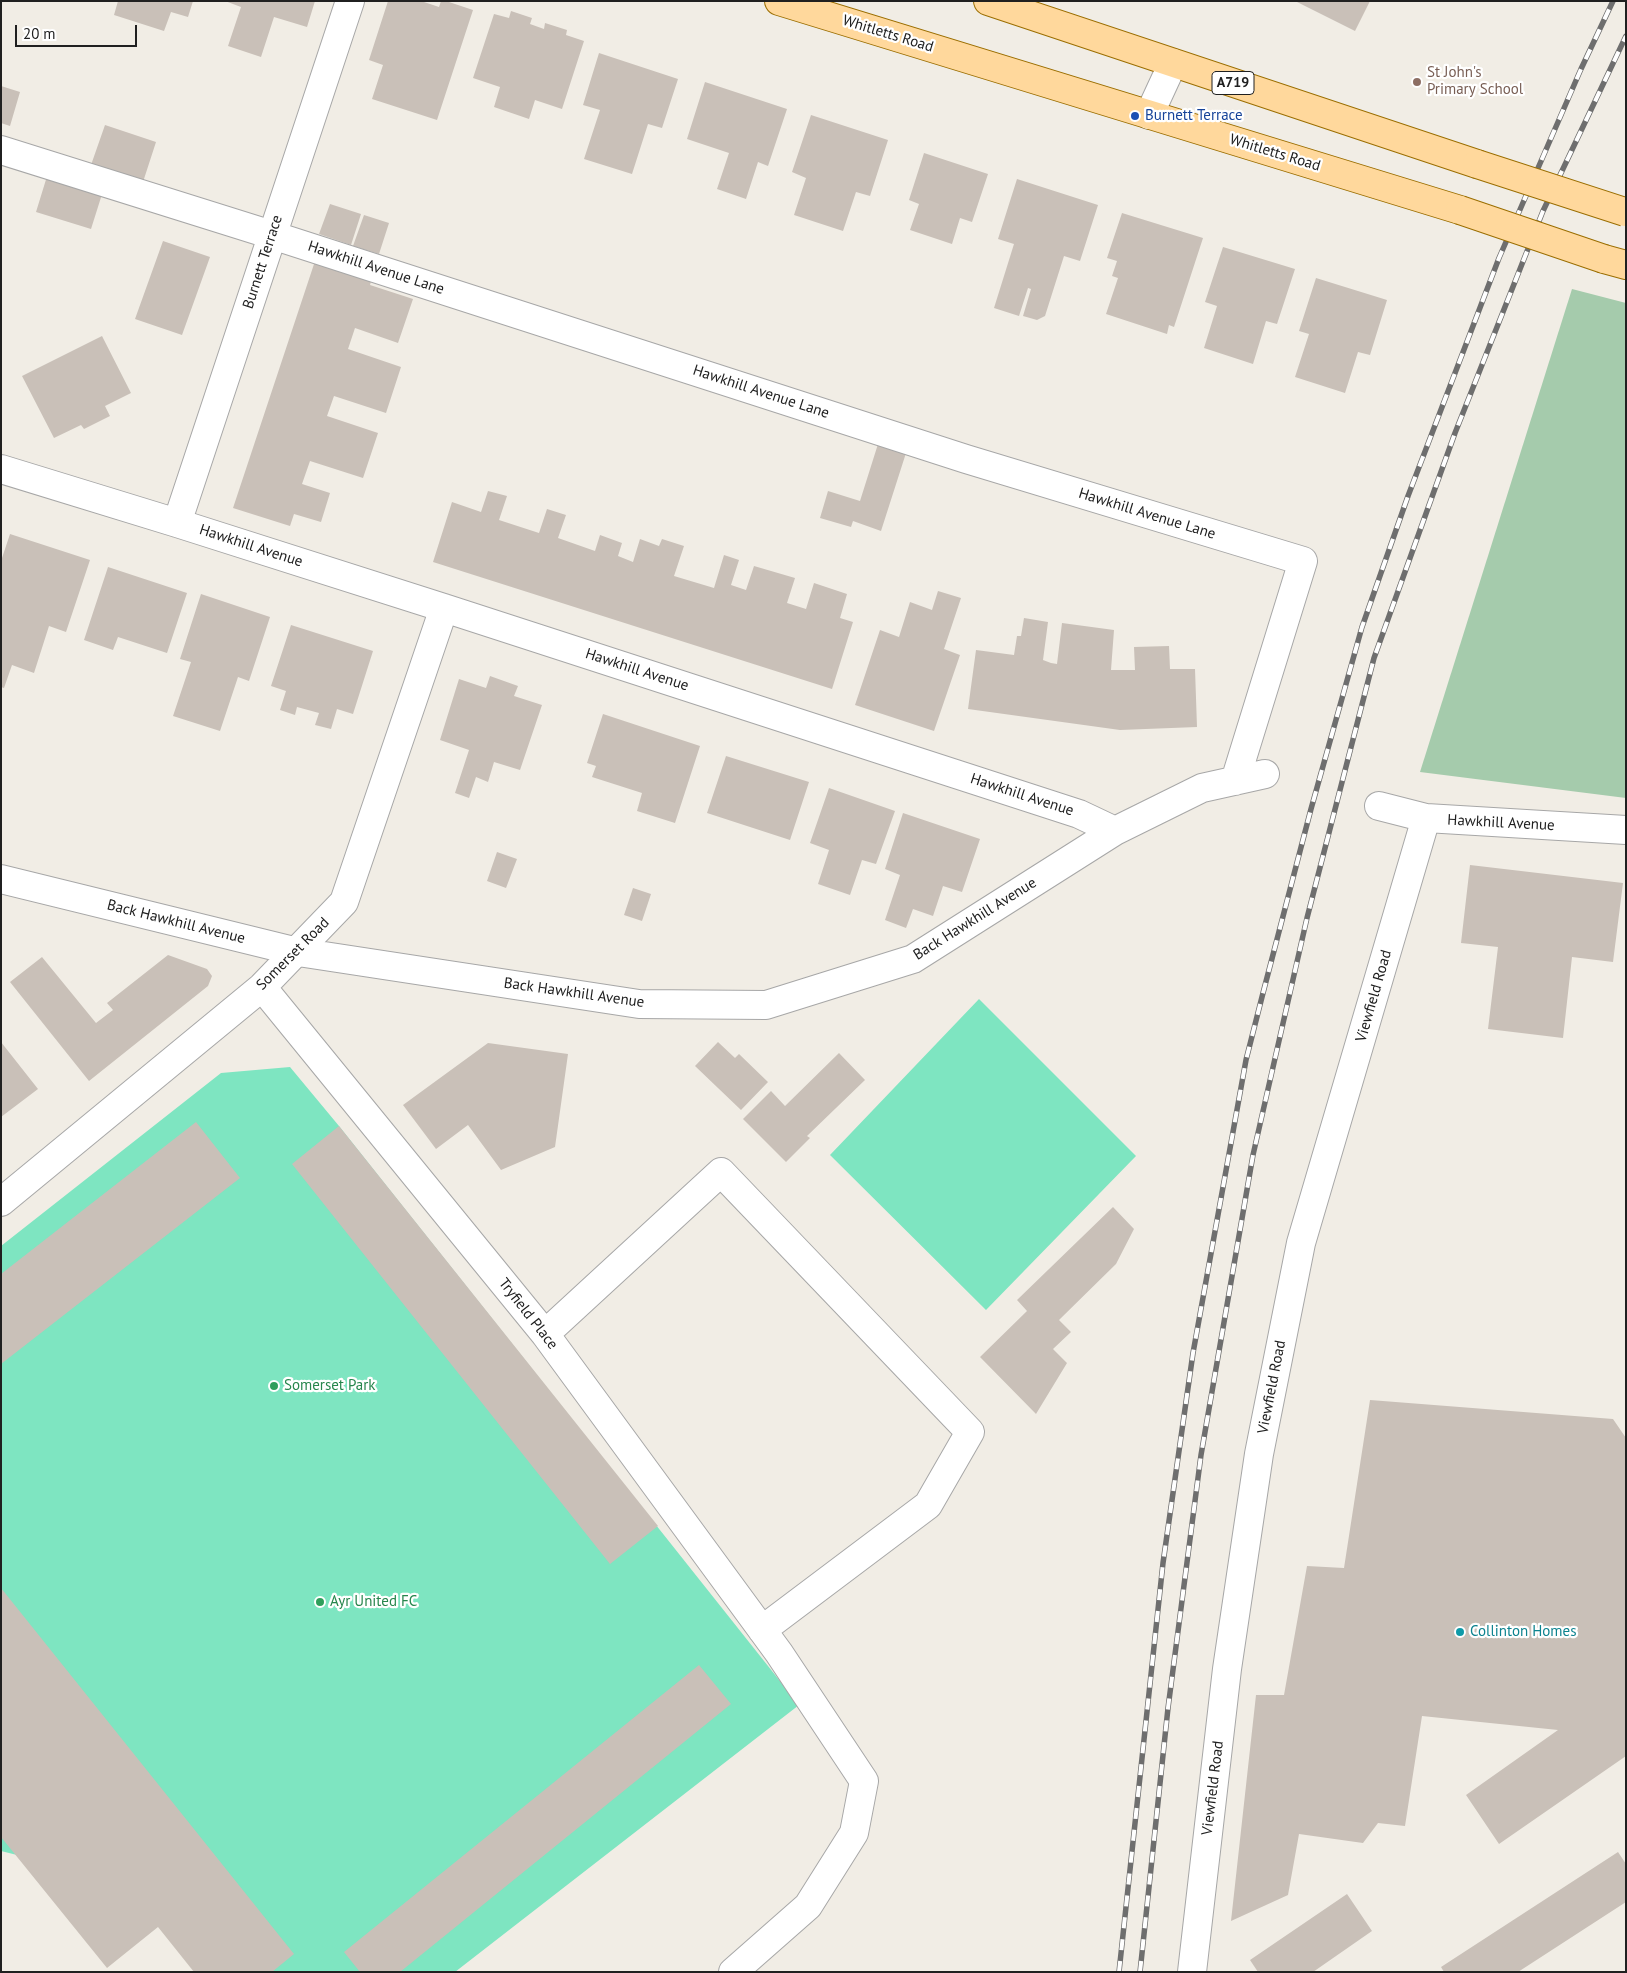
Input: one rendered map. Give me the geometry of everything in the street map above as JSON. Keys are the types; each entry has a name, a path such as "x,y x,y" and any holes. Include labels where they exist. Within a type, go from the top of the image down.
{"main road":[{"name":"Whitletts Road","path":"779,1 1460,210 1615,262"},
{"name":"A719","path":"988,1 1625,212"}],"street":[{"name":"Burnett Terrace","path":"177,522 350,1"},
{"path":"1149,114 1173,63"},
{"name":"Hawkhill Avenue Lane","path":"1,150 272,235 957,456 1303,561 1235,781"},
{"name":"Hawkhill Avenue","path":"1,469 177,522 1079,814 1114,831"},
{"name":"Somerset Road","path":"1,1202 262,987 298,952 344,902 444,608"},
{"path":"1114,831 1202,788 1265,774"},
{"name":"Hawkhill Avenue","path":"1379,806 1426,818 1626,830"},
{"name":"Viewfield Road","path":"1192,1972 1228,1669 1259,1454 1299,1253 1426,818"},
{"name":"Back Hawkhill Avenue","path":"1,879 298,952 639,1004 766,1005 913,959 1114,831"},
{"name":"Tryfield Place","path":"262,987 545,1334 779,1653 864,1781 854,1833 808,1906 733,1972"},
{"path":"545,1334 721,1172 970,1432 928,1505 762,1630"}],"green space":[{"path":"1572,289 1626,303 1626,798 1420,772"},
{"path":"979,999 1136,1156 986,1310 830,1155"},
{"name":"Somerset Park","path":"290,1067 339,1126 799,1705 455,1972 226,1972 85,1872 1,1851 1,1246 221,1073"}],"building":[{"path":"118,1 193,1 188,17 171,12 164,31 114,15"},
{"path":"225,1 315,1 307,27 274,17 261,57 228,46 241,7"},
{"path":"388,1 421,1 439,7 441,1 446,1 473,10 437,120 372,99 383,65 369,60"},
{"path":"1295,1 1370,1 1355,31"},
{"path":"511,11 532,18 530,24 544,29 545,23 567,30 566,35 584,41 562,109 535,100 529,119 494,107 500,87 473,78 494,14 509,18"},
{"path":"599,53 678,79 662,128 648,124 632,174 584,159 600,110 583,105"},
{"path":"705,82 787,109 768,166 758,162 746,199 717,189 729,153 687,139"},
{"path":"1,86 20,92 10,126 1,123"},
{"path":"811,115 888,140 870,196 856,192 843,231 794,215 806,178 792,172"},
{"path":"105,125 156,142 143,182 91,165"},
{"path":"924,153 988,174 972,222 960,218 952,244 910,230 919,204 909,200"},
{"path":"48,173 103,191 91,229 36,212"},
{"path":"1017,179 1098,205 1080,261 1064,256 1045,316 1037,320 1023,316 1031,289 1028,288 1019,316 994,308 1014,244 998,239"},
{"path":"330,204 361,214 351,245 319,234"},
{"path":"1122,213 1203,238 1174,327 1169,325 1167,334 1106,314 1118,278 1112,276 1117,261 1107,258"},
{"path":"364,215 389,223 379,254 353,246"},
{"path":"163,241 210,257 182,335 135,319"},
{"path":"1223,247 1295,269 1277,324 1266,321 1253,364 1204,348 1217,306 1205,302"},
{"path":"317,255 373,274 370,285 413,299 398,343 355,328 348,349 401,367 386,413 334,396 327,416 378,433 363,478 310,461 302,484 330,493 321,522 294,514 290,526 233,508"},
{"path":"1316,278 1387,300 1370,355 1358,352 1345,393 1295,377 1309,334 1299,331"},
{"path":"102,336 131,393 105,406 110,416 84,429 81,425 54,438 22,376"},
{"path":"878,444 906,453 881,531 853,521 851,527 820,518 828,491 860,501"},
{"path":"488,491 507,496 499,520 539,533 547,509 566,515 558,538 595,551 600,535 622,543 618,556 633,562 640,539 659,546 662,539 684,546 674,576 714,588 724,555 739,560 731,585 746,590 754,566 795,578 787,603 806,609 814,583 847,594 840,618 853,622 832,689 433,562 452,502 481,512"},
{"path":"10,534 90,560 66,632 49,626 34,673 12,665 4,688 1,687 1,561"},
{"path":"108,567 187,593 167,653 118,637 113,650 84,640"},
{"path":"938,591 961,598 944,649 960,655 934,731 855,705 880,630 899,637 910,602 932,610"},
{"path":"201,594 270,617 249,681 238,677 220,731 173,716 191,662 180,659"},
{"path":"1024,618 1048,622 1043,660 1051,663 1057,664 1062,623 1114,630 1111,670 1135,670 1134,647 1169,646 1170,669 1195,669 1197,727 1120,730 968,709 976,650 1014,655 1017,636 1021,636"},
{"path":"291,625 373,651 353,714 337,709 331,729 315,725 319,713 297,707 295,715 280,710 286,691 271,686"},
{"path":"490,676 518,686 514,696 542,705 520,770 494,762 488,782 476,777 469,798 455,793 469,750 440,740 459,679 486,688"},
{"path":"603,714 700,746 675,823 637,811 642,793 592,777 596,766 587,763"},
{"path":"726,756 809,782 790,840 707,813"},
{"path":"829,788 895,811 876,864 862,860 850,895 818,884 829,850 810,843"},
{"path":"903,813 980,839 962,892 943,886 933,916 913,909 906,928 885,920 900,875 885,869"},
{"path":"497,852 517,859 506,888 487,881"},
{"path":"1470,865 1623,883 1613,962 1572,957 1563,1038 1488,1029 1498,947 1461,943"},
{"path":"633,888 651,894 642,921 624,915"},
{"path":"168,955 207,969 212,976 208,986 89,1081 10,982 42,957 96,1023 113,1010 107,1003"},
{"path":"1,1042 38,1089 1,1117"},
{"path":"718,1042 735,1058 739,1054 768,1082 741,1110 695,1066"},
{"path":"488,1043 568,1054 555,1147 501,1170 468,1125 436,1149 403,1105"},
{"path":"839,1053 865,1080 807,1136 810,1138 786,1162 743,1119 771,1091 785,1106"},
{"path":"196,1122 240,1178 1,1364 1,1274"},
{"path":"339,1126 658,1526 610,1564 292,1164"},
{"path":"1113,1207 1134,1229 1116,1264 1059,1320 1071,1332 1053,1349 1067,1363 1036,1414 980,1357 1027,1311 1017,1300"},
{"name":"Collinton Homes","path":"1370,1400 1613,1419 1626,1438 1626,1756 1499,1844 1466,1795 1558,1730 1422,1716 1405,1826 1378,1823 1363,1843 1299,1834 1288,1895 1231,1921 1256,1695 1284,1695 1307,1566 1344,1568"},
{"path":"1,1588 294,1954 272,1972 194,1972 158,1927 107,1968 1,1837"},
{"path":"699,1665 731,1704 400,1972 360,1972 344,1952"},
{"path":"1618,1852 1626,1864 1626,1902 1518,1972 1444,1972 1441,1967"},
{"path":"1347,1894 1372,1931 1313,1972 1258,1972 1250,1960"}],"railway":[{"path":"1119,1972 1163,1563 1193,1353 1246,1060 1311,809 1362,627 1408,496 1499,258 1581,69 1613,1"},
{"path":"1140,1972 1168,1708 1201,1455 1253,1155 1307,918 1374,658 1455,433 1543,211 1626,36"}],"place":[{"name":"St John's Primary School","path":"1417,82"},
{"name":"Burnett Terrace","path":"1135,116"},
{"name":"Somerset Park","path":"274,1386"},
{"name":"Ayr United FC","path":"320,1602"},
{"name":"Collinton Homes","path":"1460,1632"}]}
